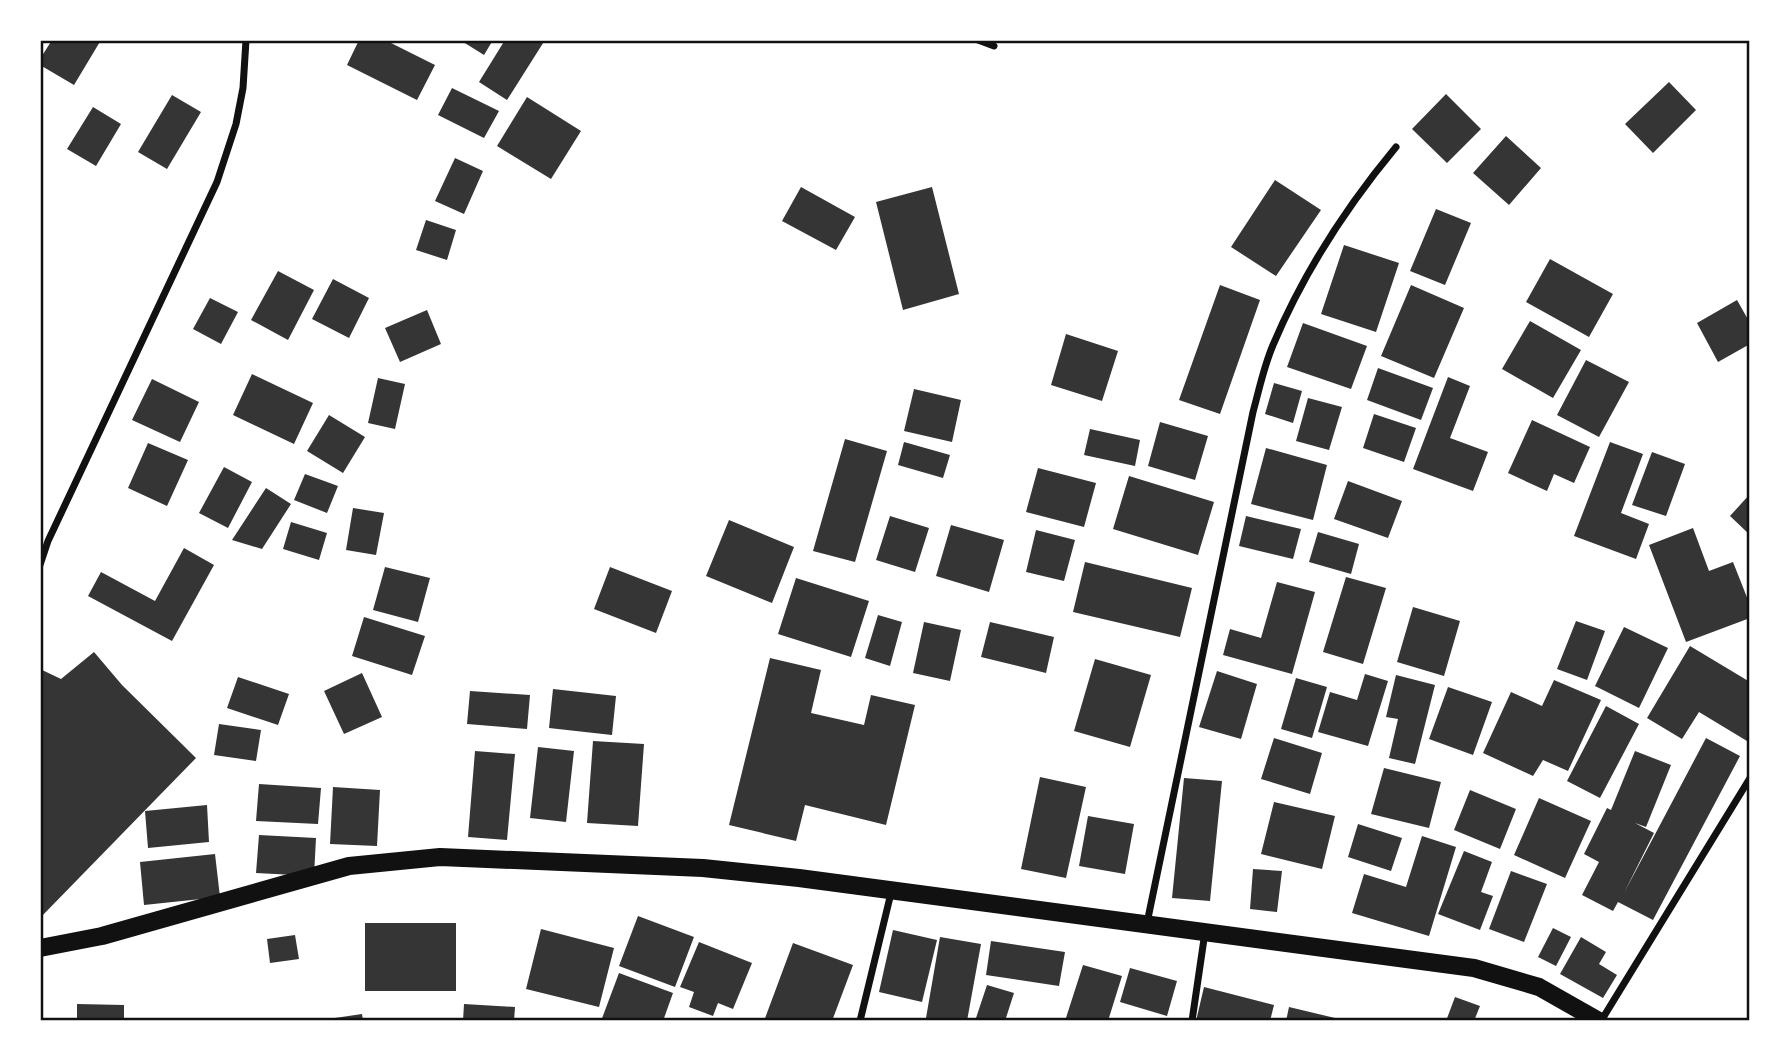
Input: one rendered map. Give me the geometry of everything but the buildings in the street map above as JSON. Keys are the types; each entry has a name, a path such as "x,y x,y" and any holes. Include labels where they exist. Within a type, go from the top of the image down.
{"main road":[{"path":"40,948 102,936 349,866 392,860 440,857 703,868 892,889 1474,968 1539,986 1600,1021"}],"street":[{"path":"40,565 48,541 142,335 217,182 236,124 243,88 246,40"},
{"path":"978,40 994,46"},
{"path":"1146,924 1253,412 1271,347 1293,302 1357,193 1396,147"},
{"path":"1600,1021 1750,778"},
{"path":"860,1021 892,889"},
{"path":"1192,1021 1205,931"}]}
